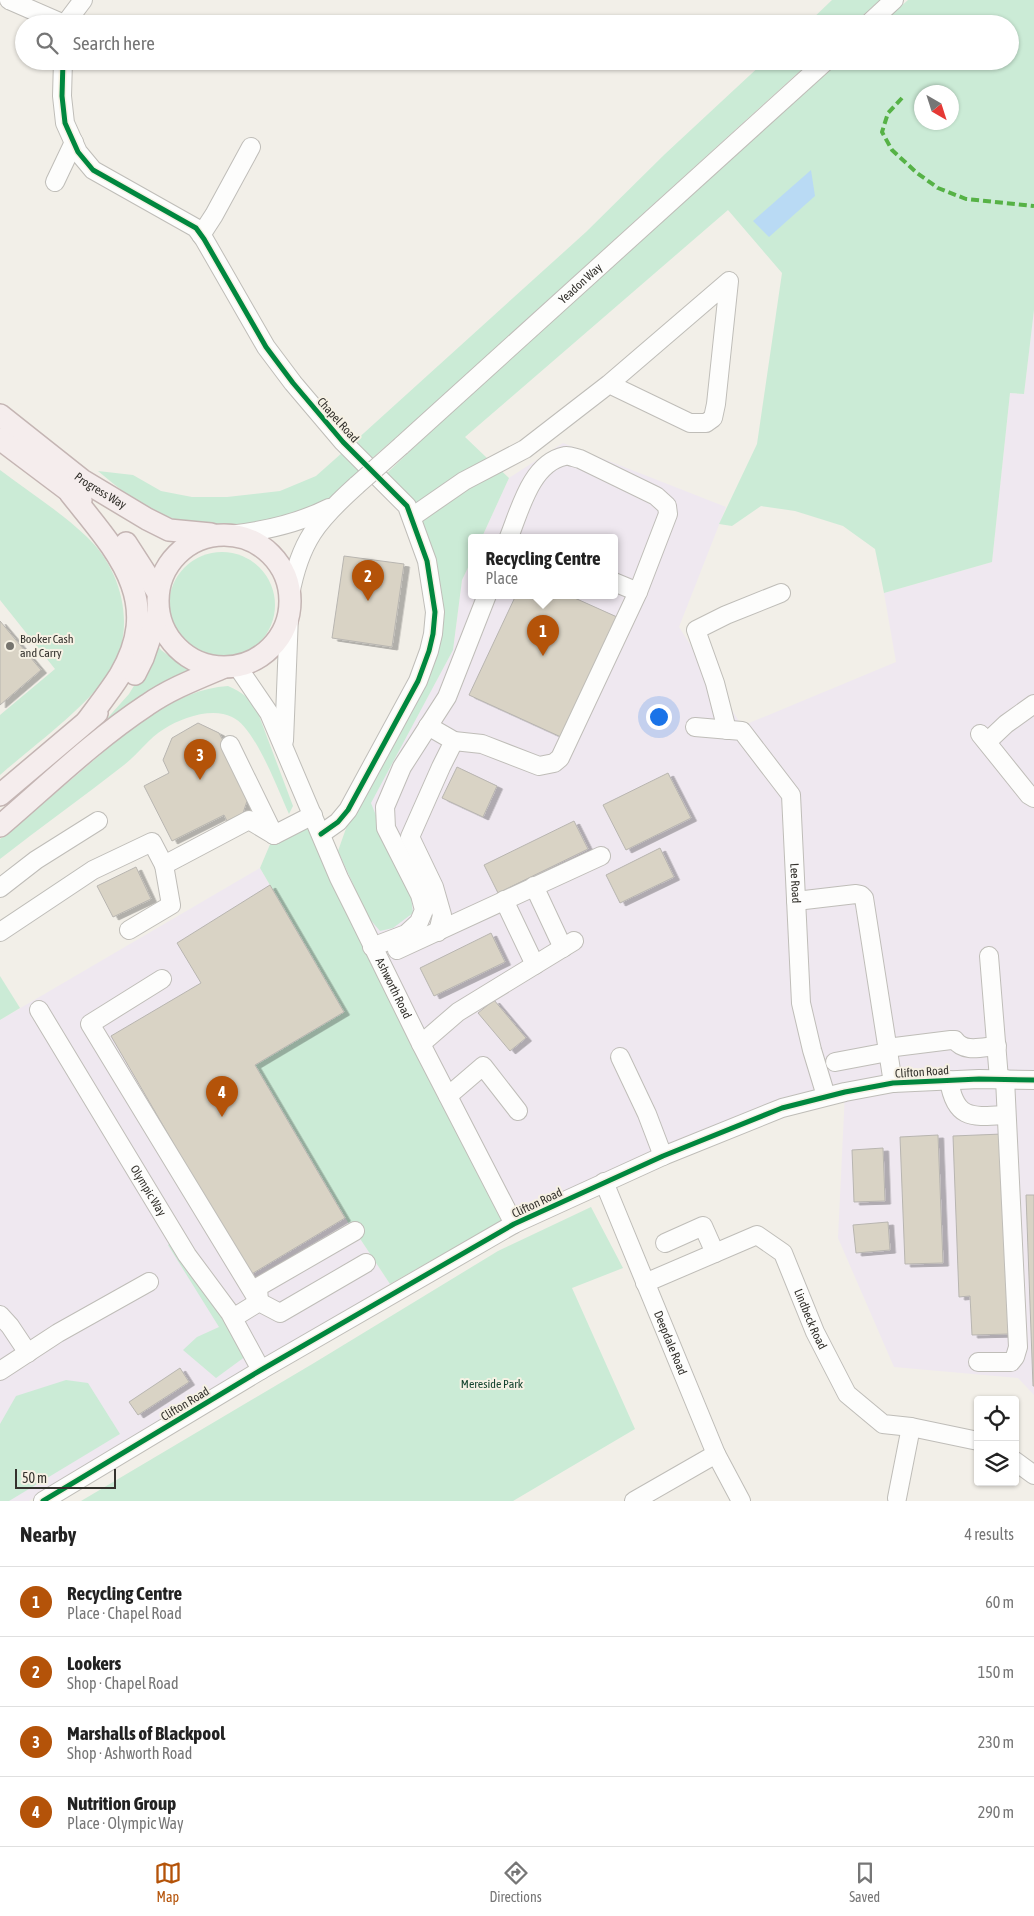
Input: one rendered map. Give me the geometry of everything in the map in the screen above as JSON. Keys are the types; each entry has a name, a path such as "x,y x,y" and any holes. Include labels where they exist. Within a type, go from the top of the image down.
{"main road":[{"name":"Progress Way","path":"0,415 82,480 147,519 169,530 223,535"},
{"name":"Progress Way","path":"0,439 91,507 128,545 158,592"},
{"path":"70,492 108,542 125,568 136,592 135,635 126,662 120,675 87,721"},
{"path":"0,795 87,721 120,697 143,658 158,614 158,592 164,571 169,561 177,553 195,541 223,535 252,540 271,554 284,572 290,595 289,616 282,633 272,648 258,659 182,684 147,705 99,741 0,826"},
{"path":"158,614 166,636 181,653 200,664 230,667"}],"street":[{"path":"9,0 43,15"},
{"path":"71,15 83,0"},
{"path":"878,15 894,0"},
{"name":"Chapel Road","path":"63,70 62,96 65,122 78,152 93,170 196,228 266,347 293,383 344,442 406,506 412,517 427,561 435,612 429,651 418,681 348,810 338,822 320,834"},
{"name":"Yeadon Way","path":"290,595 300,554 315,528 334,505 816,70"},
{"path":"55,182 74,142"},
{"path":"201,235 252,147"},
{"path":"412,517 464,481 525,449 609,384 729,281 713,418 706,423 690,424 609,384"},
{"path":"428,726 454,741 482,744 539,766 554,763 560,758 638,592 668,514 667,506 656,496 580,459 566,456 549,462 534,479 523,501 511,534"},
{"name":"Yeadon Way","path":"223,535 252,532 292,523 314,516 334,505"},
{"path":"618,584 638,592"},
{"path":"727,730 714,682 696,630 726,615 782,593"},
{"path":"375,952 406,934 419,922 424,910 420,895 386,828 385,807 402,767 447,697 485,599"},
{"name":"Ashworth Road","path":"283,747 289,616"},
{"name":"Ashworth Road","path":"230,667 253,687 269,713 339,878 421,1044 514,1224"},
{"path":"1034,704 983,738 1029,795 1034,798"},
{"name":"Lee Road","path":"695,727 742,731 791,795 801,1003 812,1050 826,1096"},
{"path":"438,932 442,915 434,887 410,837 454,741"},
{"path":"230,745 274,836"},
{"path":"274,836 313,815"},
{"path":"164,865 249,820 274,836"},
{"path":"0,888 36,860 98,821"},
{"path":"0,932 93,870 152,842 164,865 171,905 130,930"},
{"path":"375,952 438,932 601,856"},
{"path":"421,1044 458,1012 568,945 534,886"},
{"path":"796,901 856,894 864,898 892,1084"},
{"path":"504,900 535,965"},
{"path":"978,1362 1011,1362 1015,1357 1018,1347 1006,1115 997,1046 989,956"},
{"path":"162,978 90,1024 259,1302 280,1313 366,1263"},
{"name":"Olympic Way","path":"39,1010 187,1255 232,1318 261,1370"},
{"path":"835,1062 887,1050 950,1040 955,1040 963,1048 969,1049 997,1046"},
{"path":"620,1057 647,1114 663,1156"},
{"path":"448,1096 483,1066 518,1112"},
{"path":"949,1080 952,1098 972,1117 1006,1115"},
{"name":"Clifton Road","path":"43,1501 261,1370 514,1224 663,1156 782,1108 826,1096 892,1084 949,1080 1034,1080"},
{"name":"Deepdale Road","path":"604,1182 716,1454 741,1501"},
{"path":"665,1243 703,1226 715,1253"},
{"path":"259,1302 258,1287 355,1231"},
{"name":"Lindbeck Road","path":"645,1283 757,1234 783,1253 815,1332 847,1394 883,1424 911,1427 974,1440"},
{"path":"0,1371 58,1333 149,1282"},
{"path":"232,1318 259,1302"},
{"path":"0,1315 10,1326 28,1353"},
{"path":"897,1498 911,1427"},
{"path":"634,1501 716,1454"},
{"path":"1019,1463 1034,1475"}],"shaded area":[{"path":"1034,310 1034,1395 1018,1378 894,1367 838,1238 845,1092 514,1224 335,869 453,650 462,580 468,567 468,599 618,599 618,534 483,534 509,478 563,443 726,507 679,627 742,726 896,662 884,593 992,562 1010,393 1024,394"},
{"path":"260,868 270,885 355,1231 390,1284 29,1501 0,1501 0,1020"}],"green space":[{"path":"832,0 880,0 863,15 816,15"},
{"path":"908,0 1034,0 1034,310 1024,394 1010,393 992,562 884,593 875,549 843,526 795,511 761,506 732,526 719,524 757,444 782,273 728,210 465,437 487,458 415,512 385,475 450,413 830,70 1019,70 1019,15 891,15"},
{"path":"755,70 801,70 371,459 354,442 586,232 665,154"},
{"path":"343,452 361,469 336,493 321,505 298,514 258,522 210,525 171,518 154,511 136,500 98,471 133,475 161,491 192,497 227,497 280,491 316,476"},
{"path":"495,465 509,478 483,534 468,534 468,567 462,580 453,650 371,803 411,897 413,913 393,928 380,931 368,917 338,851 349,820 437,633 416,514"},
{"path":"0,470 67,519 99,551 110,567 117,584 122,602 124,621 122,640 117,658 98,688 72,714 0,775 0,715 55,669 0,600"},
{"path":"222,552 242,556 259,568 271,585 275,605 271,625 259,642 242,654 222,658 202,654 185,642 173,625 169,605 173,585 185,568 202,556"},
{"path":"158,646 191,672 104,722 129,694"},
{"path":"228,686 246,696 258,713 293,806 289,814 265,760 241,723 224,714 197,715 171,725 148,741 124,765 0,859 0,839 129,731 166,706 186,696 207,689"},
{"path":"309,816 510,1216 390,1284 349,1224 255,1065 344,1012 260,868 274,835"},
{"path":"0,976 20,1008 0,1020"},
{"name":"Mereside Park","path":"591,1207 623,1268 572,1288 635,1429 513,1501 81,1501 498,1251"},
{"path":"173,1240 217,1303 246,1356 216,1378 183,1350 197,1337 219,1327 168,1245"},
{"path":"66,1380 88,1383 120,1434 9,1501 0,1501 0,1424 16,1396"}],"water":[{"path":"811,170 815,196 769,237 753,221"}],"building":[{"path":"344,556 404,564 392,647 332,638"},
{"path":"514,599 577,599 617,617 561,737 469,695"},
{"name":"Booker Cash and Carry","path":"0,621 41,670 0,705"},
{"path":"198,723 219,733 250,792 243,813 227,821 224,815 172,841 144,786 169,773 163,760 172,738"},
{"path":"457,767 497,786 483,817 442,798"},
{"path":"668,773 691,818 626,850 603,805"},
{"path":"574,821 588,849 498,893 484,865"},
{"path":"660,848 674,877 620,903 606,875"},
{"path":"136,867 151,899 113,917 97,886"},
{"path":"270,885 344,1012 255,1065 345,1218 250,1275 111,1036 201,983 177,943"},
{"path":"491,933 505,962 434,996 420,968"},
{"path":"494,1000 526,1038 510,1051 478,1013"},
{"path":"1002,1134 1009,1334 972,1335 970,1296 959,1297 953,1136"},
{"path":"938,1135 943,1263 905,1264 900,1137"},
{"path":"883,1148 885,1201 854,1202 852,1150"},
{"path":"1026,1195 1034,1195 1034,1386 1033,1386"},
{"path":"888,1222 890,1250 856,1253 853,1225"},
{"path":"180,1368 189,1382 138,1415 129,1402"}],"marked path":[{"path":"902,98 888,113 882,132 892,150 917,173 938,188 966,199 1034,206"}],"cycle path":[{"path":"63,70 62,96 65,123 78,152 93,170 196,228 266,347 293,383 343,442 407,506 427,561 435,612 429,651 418,681 348,810 338,822 321,834"},
{"path":"43,1501 261,1370 514,1224 663,1156 782,1108 845,1092 893,1083 979,1079 1034,1080"}],"place":[{"name":"Lookers","path":"368,601"},
{"name":"Booker Cash and Carry","path":"10,646"},
{"name":"Recycling Centre","path":"543,656"},
{"name":"Marshalls of Blackpool","path":"200,780"},
{"name":"Nutrition Group","path":"222,1117"}]}
